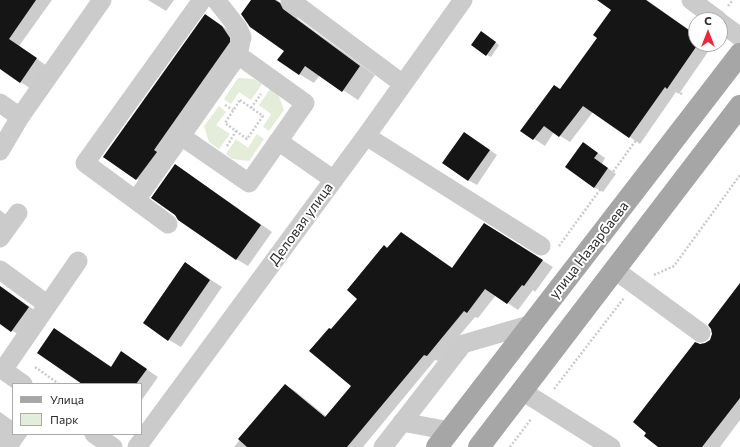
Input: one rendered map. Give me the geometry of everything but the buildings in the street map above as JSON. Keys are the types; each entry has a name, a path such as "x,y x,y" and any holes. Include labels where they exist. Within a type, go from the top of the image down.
{"main road":[{"name":"улица Назарбаева","path":"443,439 740,54"},
{"path":"480,447 740,106"}],"street":[{"path":"0,151 20,118 102,0"},
{"path":"168,224 85,163 202,0"},
{"path":"136,200 238,55 242,37 238,28 216,0"},
{"path":"290,0 403,84"},
{"name":"Деловая улица","path":"137,447 334,180 463,0"},
{"path":"691,0 707,12"},
{"path":"728,28 740,37"},
{"path":"181,136 249,183 305,102 238,55"},
{"path":"0,103 20,118"},
{"path":"366,136 541,246"},
{"path":"278,141 334,180"},
{"path":"0,238 18,213"},
{"path":"21,383 2,369 78,261"},
{"path":"0,270 48,304"},
{"path":"615,270 701,333"},
{"path":"383,447 463,344 532,324"},
{"path":"522,391 611,447"},
{"path":"402,422 443,439"},
{"path":"95,435 113,447"}],"path":[{"path":"541,246 552,256 674,88 697,52"},
{"path":"240,100 263,116 247,139 225,123 240,100"},
{"path":"510,447 634,284 674,266 740,175"}],"green space":[{"path":"238,78 254,79 262,84 251,100 239,92 231,104 224,99"},
{"path":"270,89 278,94 284,110 269,131 263,127 271,114 259,105"},
{"path":"219,106 226,112 216,125 230,134 219,149 209,142 204,126"},
{"path":"257,134 264,139 249,161 232,159 226,154 236,139 248,148"}]}
